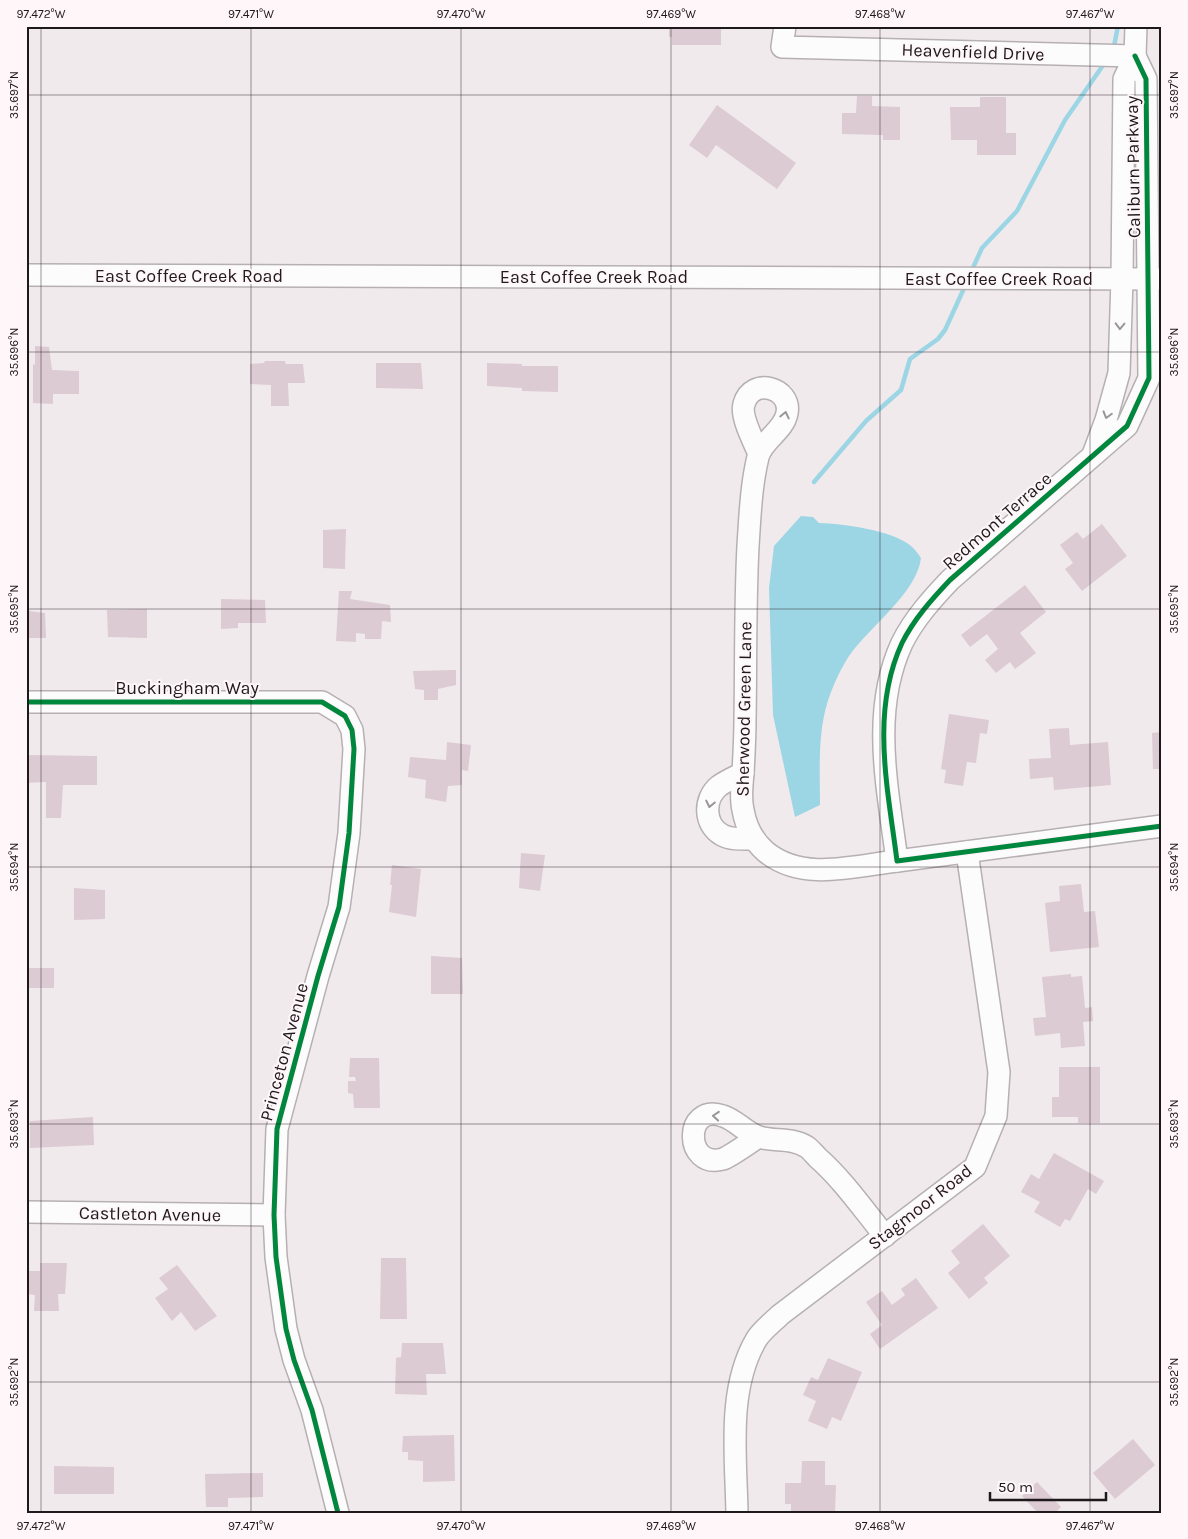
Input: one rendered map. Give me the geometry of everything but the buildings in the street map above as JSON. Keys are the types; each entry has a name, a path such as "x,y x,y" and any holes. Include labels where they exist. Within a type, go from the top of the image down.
{"street":[{"name":"Caliburn Parkway","path":"1122,279 1124,79 1134,56 1136,26"},
{"name":"Heavenfield Drive","path":"784,36 1134,56"},
{"name":"Caliburn Parkway","path":"1134,56 1146,79 1155,279"},
{"name":"East Coffee Creek Road","path":"26,275 1155,279"},
{"name":"Redmont Terrace","path":"1093,456 1106,420 1119,373 1122,279"},
{"name":"Redmont Terrace","path":"897,861 883,752 883,726 891,676 902,643 933,597 950,580 1127,426 1149,378 1155,279"},
{"name":"Sherwood Green Lane","path":"759,454 750,504 746,591 745,720 741,794 743,810 753,839 776,859 801,869 829,870 897,861"},
{"name":"Buckingham Way","path":"26,702 315,701 322,702 345,716"},
{"name":"Princeton Avenue","path":"338,1513 312,1410 294,1360 286,1328 276,1257 274,1215 277,1128 318,976 339,907 344,872 349,832 354,749 352,730 345,716"},
{"path":"743,773 720,785 714,791 708,805 709,820 723,835 732,838 753,839"},
{"path":"897,861 1162,826"},
{"name":"Stagmoor Road","path":"737,1513 736,1403 742,1370 757,1338 780,1315 974,1167 996,1116 999,1072 967,852"},
{"path":"758,1137 784,1139 806,1147 832,1170 885,1236"},
{"name":"Castleton Avenue","path":"26,1212 274,1215"}],"water":[{"path":"801,516 813,517 819,523 854,526 892,536 903,540 911,546 921,558 918,571 902,597 849,656 837,677 828,701 822,727 820,805 795,817 773,715 769,588 774,546"}],"waterway":[{"path":"1113,51 1118,26"},
{"path":"971,272 982,248 1017,211 1065,120 1106,61"},
{"path":"814,482 866,421 901,390 910,359 938,339 945,330 966,284"}],"cycle path":[{"path":"1135,56 1146,79 1149,378 1127,426 950,580 918,618 902,643 892,669 886,696 884,751 897,861 1162,826"},
{"path":"26,702 322,702 345,716 352,730 354,749 349,833 339,907 318,976 277,1129 274,1215 276,1257 286,1329 294,1360 312,1410 338,1513"}]}
